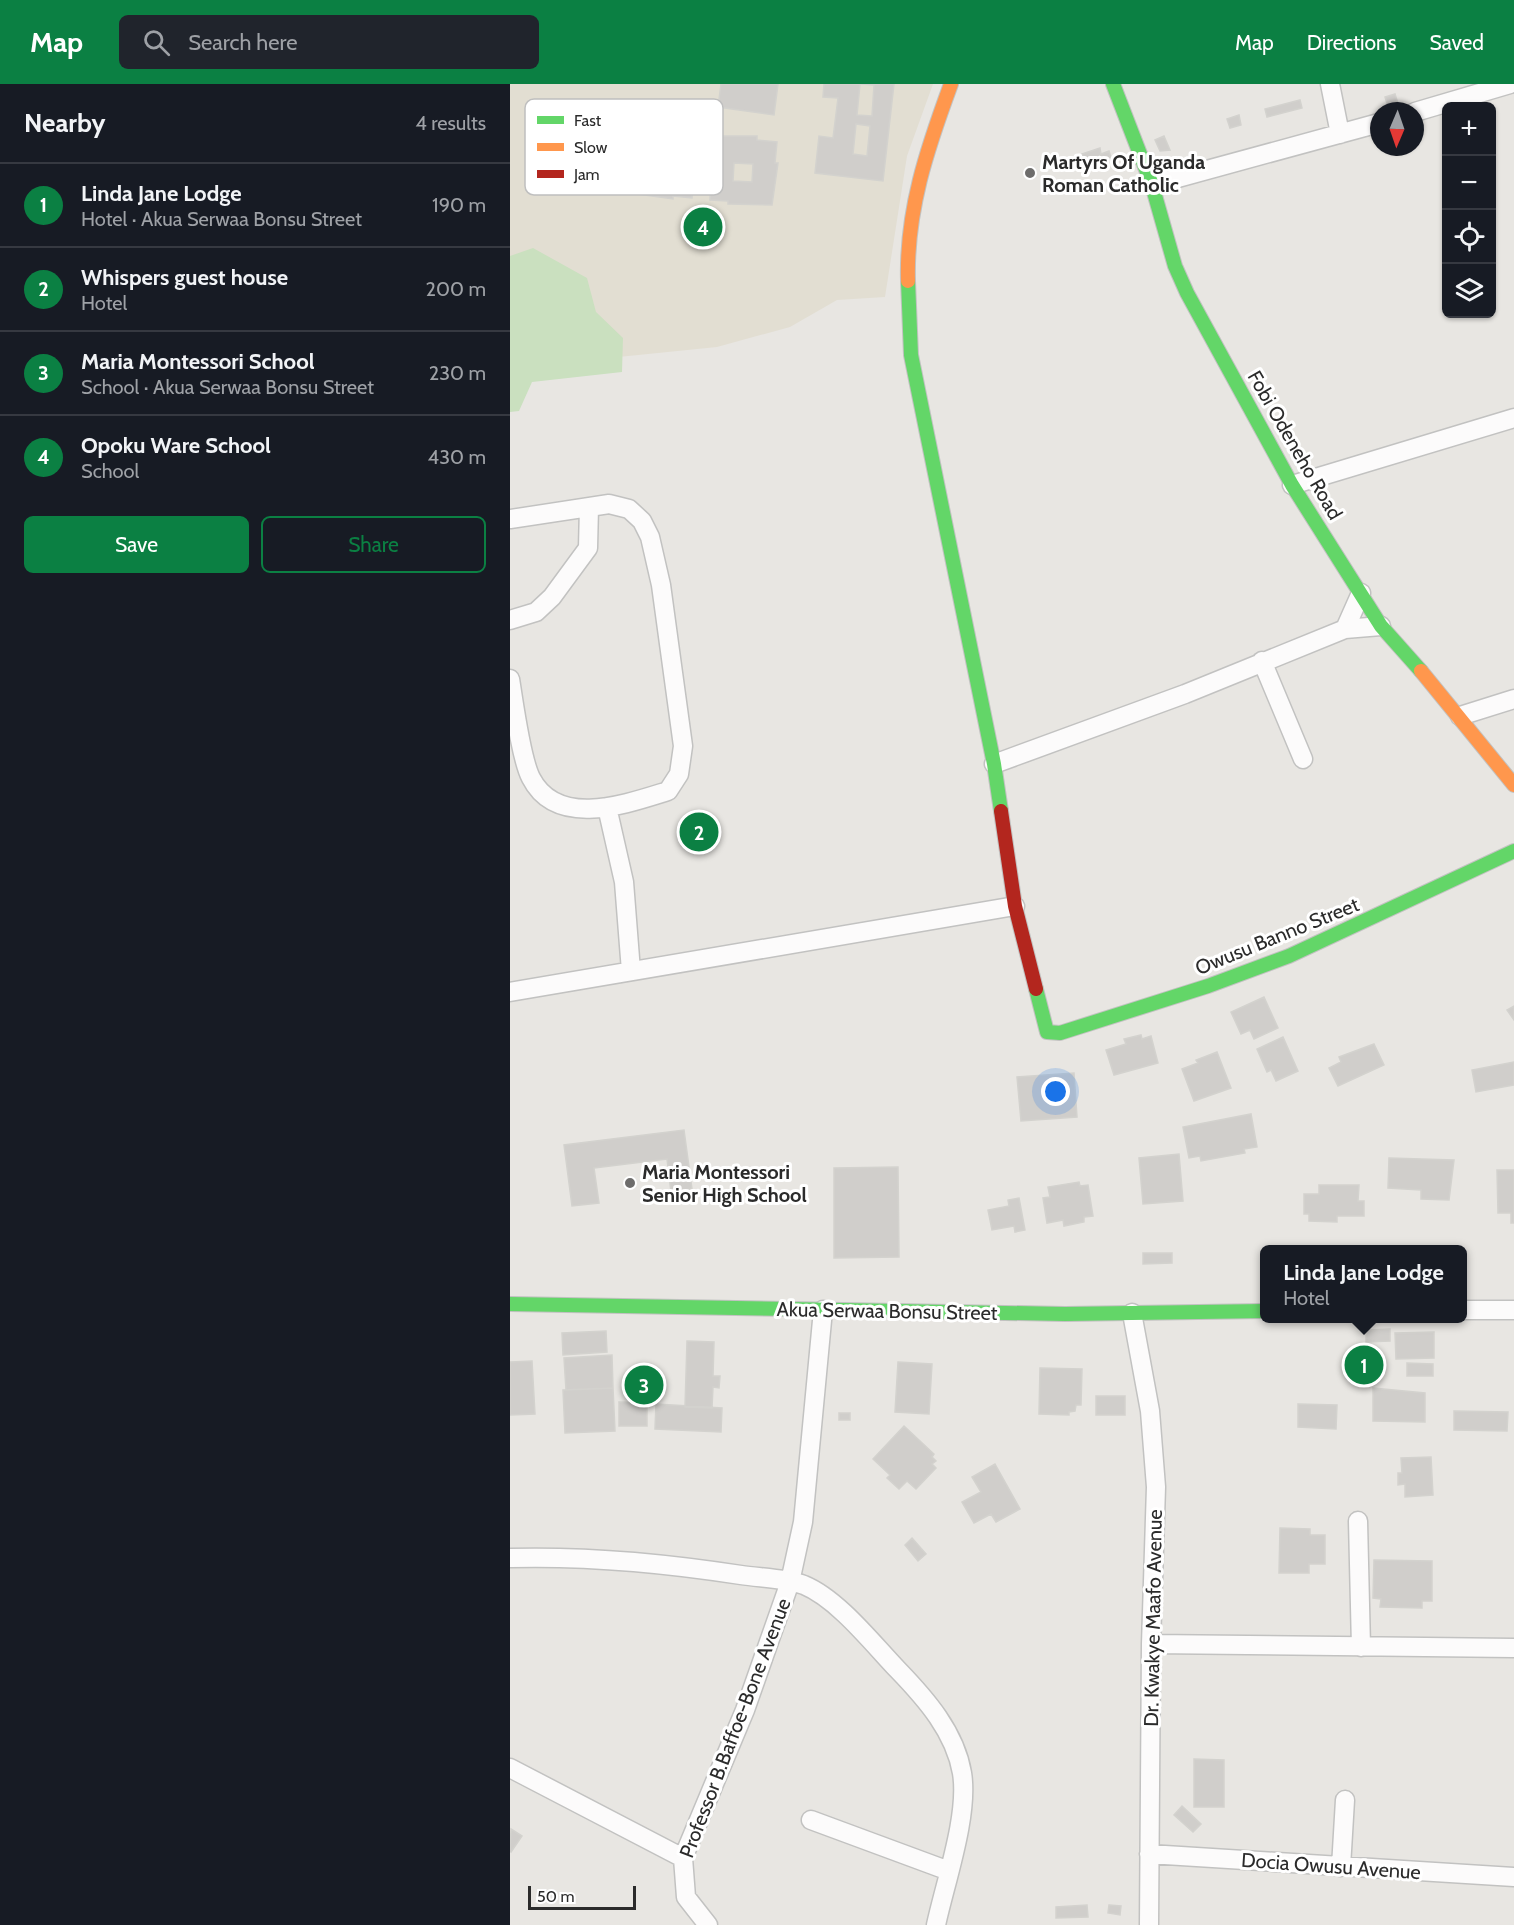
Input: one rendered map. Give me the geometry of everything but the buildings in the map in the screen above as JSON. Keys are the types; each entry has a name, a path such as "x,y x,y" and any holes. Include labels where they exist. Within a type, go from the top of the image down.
{"street":[{"path":"510,992 1015,906 994,764 911,354 908,271 913,203 924,156 951,84"},
{"name":"Fobi Odeneho Road","path":"1113,84 1152,185 1175,266 1187,293 1292,485 1382,626 1460,716 1514,784"},
{"path":"1330,84 1340,134"},
{"path":"1424,109 1510,84"},
{"path":"1152,185 1370,126"},
{"path":"1292,485 1514,418"},
{"path":"510,519 609,504 629,509 642,522 650,537 661,585 683,746 679,774 668,791 607,807 563,808 541,794 530,777 510,680"},
{"path":"510,620 536,612 552,597 588,548 589,507"},
{"path":"1345,629 1360,593"},
{"path":"994,764 1185,694 1345,629 1382,626"},
{"path":"1262,661 1303,759"},
{"path":"1460,716 1514,699"},
{"path":"607,807 624,882 631,971"},
{"name":"Owusu Banno Street","path":"1015,906 1047,1032 1060,1033 1132,1012 1257,969 1400,906 1514,851"},
{"name":"Akua Serwaa Bonsu Street","path":"510,1304 1132,1313 1260,1311"},
{"name":"Professor B.Baffoe-Bone Avenue","path":"708,1925 686,1897 683,1858 745,1710 790,1582 803,1522 823,1310"},
{"path":"1467,1310 1514,1310"},
{"name":"Dr. Kwakye Maafo Avenue","path":"1132,1313 1148,1395 1155,1462 1149,1925"},
{"path":"1358,1521 1361,1647"},
{"path":"510,1558 591,1558 672,1565 804,1585 826,1599 862,1633 923,1698 948,1732 956,1750 962,1775 962,1801 936,1925"},
{"path":"1151,1644 1514,1648"},
{"path":"510,1768 683,1858"},
{"path":"1341,1867 1345,1800"},
{"path":"811,1820 949,1871"},
{"name":"Docia Owusu Avenue","path":"1149,1854 1514,1877"}],"shaded area":[{"path":"510,84 933,84 907,156 885,297 837,300 790,327 717,347 510,368"}],"green space":[{"path":"533,248 587,278 596,312 623,338 622,372 532,382 519,411 510,412 510,256"}],"traffic: fast":[{"path":"1113,84 1152,185 1175,266 1187,293 1292,485 1381,626 1421,671"},
{"path":"908,281 911,355 994,764 1001,811"},
{"path":"1036,989 1047,1032 1060,1033 1208,986 1289,956 1514,851"},
{"path":"510,1304 1065,1314 1260,1311"}],"traffic: slow":[{"path":"908,281 908,255 914,205 926,156 951,84"},
{"path":"1421,671 1514,785"}],"traffic: jam":[{"path":"1001,811 1015,906 1036,989"}],"place":[{"name":"Martyrs Of Uganda Roman Catholic","path":"1030,173"},
{"name":"Opoku Ware School","path":"703,227"},
{"name":"Whispers guest house","path":"699,832"},
{"name":"Maria Montessori Senior High School","path":"630,1183"},
{"name":"Linda Jane Lodge","path":"1364,1365"},
{"name":"Maria Montessori School","path":"644,1385"}]}
